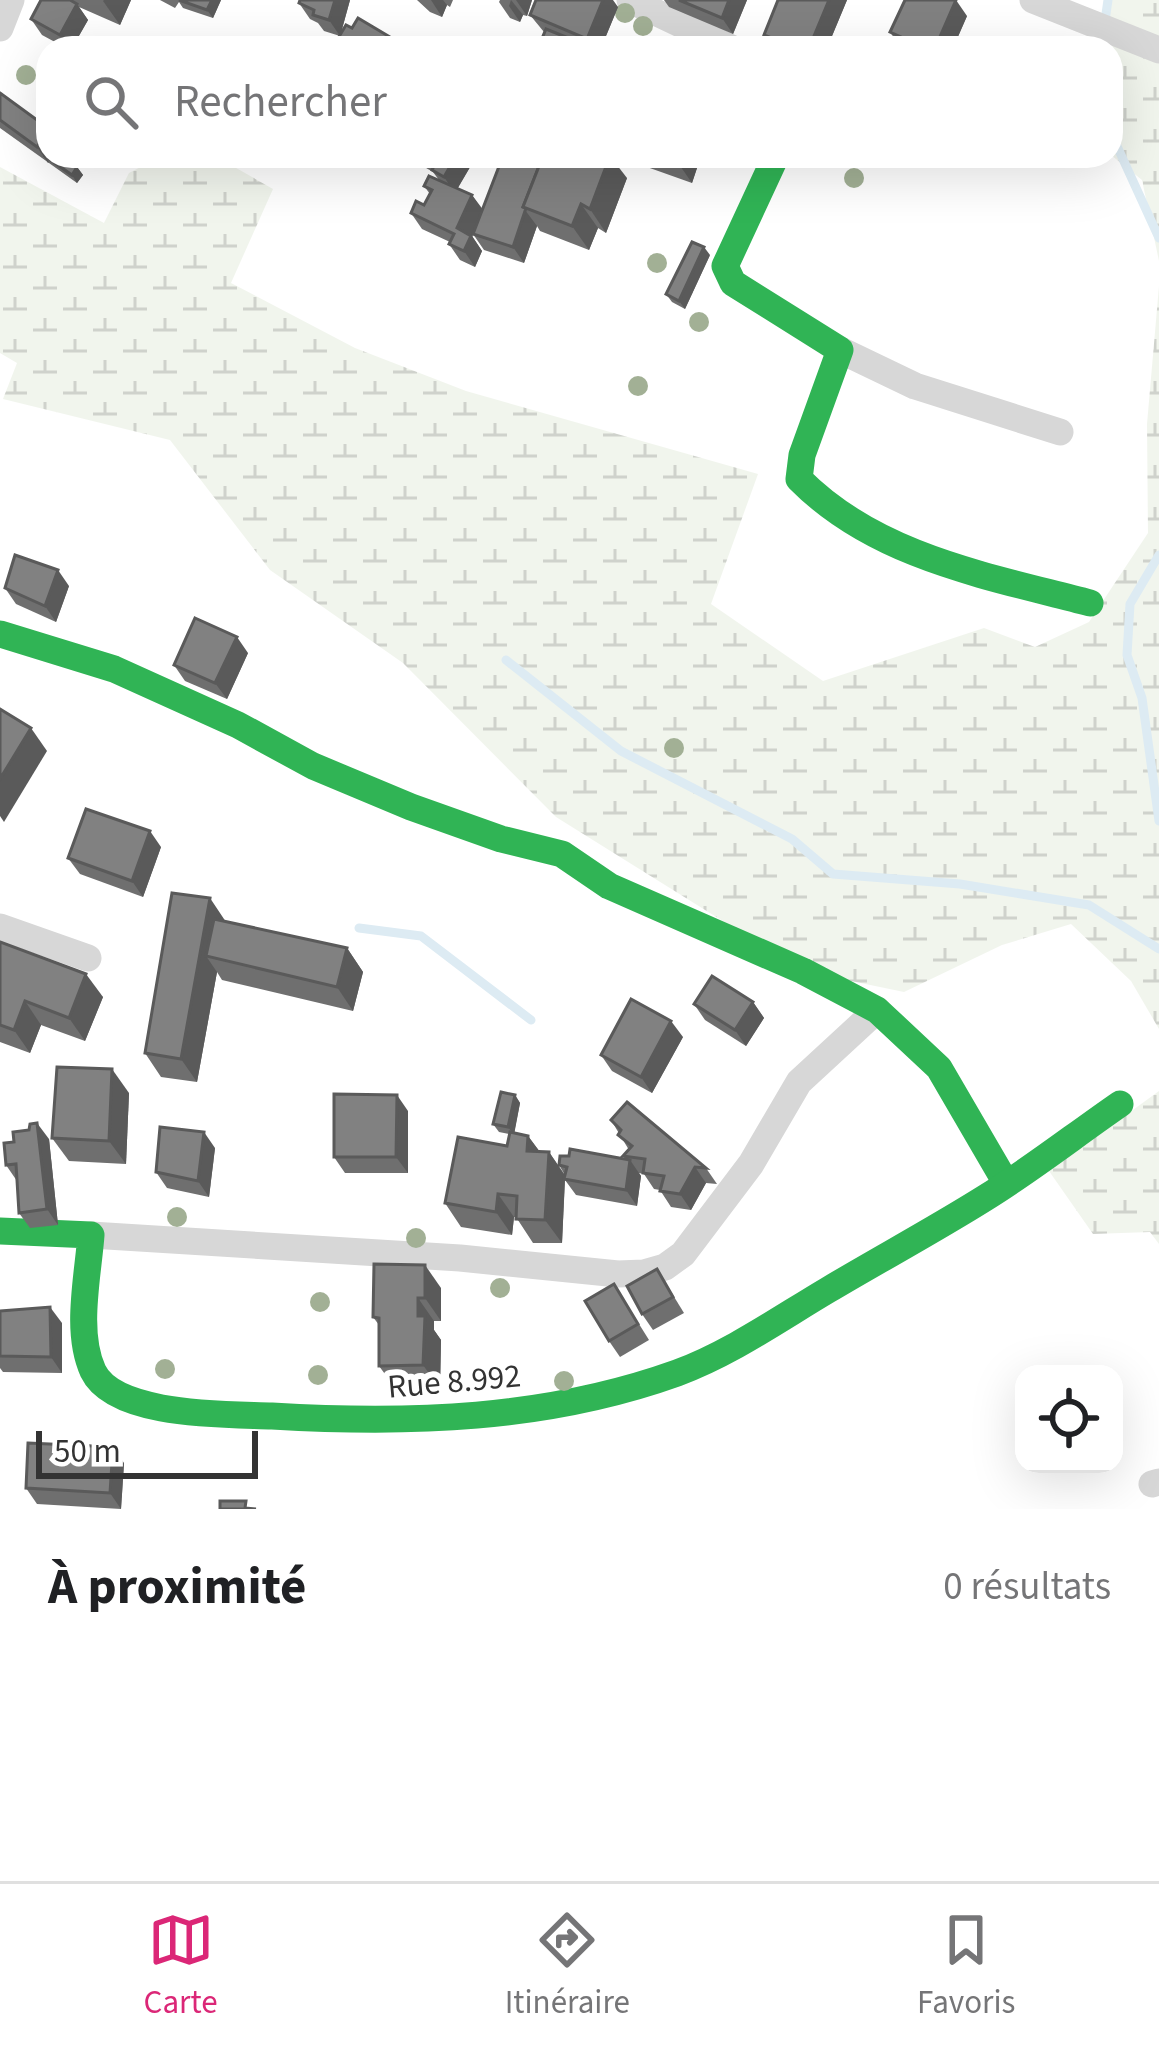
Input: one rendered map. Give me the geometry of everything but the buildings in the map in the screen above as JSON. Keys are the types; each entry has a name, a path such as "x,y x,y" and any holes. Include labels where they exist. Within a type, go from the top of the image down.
{"street":[{"path":"0,28 11,0"},
{"path":"630,0 706,36"},
{"path":"1033,0 1122,36"},
{"path":"1123,36 1159,50"},
{"path":"770,168 725,266 733,283 840,350 915,386 1060,432"},
{"path":"840,350 802,455 799,479 811,495 888,543 1090,603"},
{"path":"0,634 114,669 238,725 314,766 411,807 501,839 562,854 610,886 803,971 877,1010 939,1068 1006,1184"},
{"path":"0,927 88,958"},
{"path":"0,1231 460,1258 600,1273 665,1268 683,1254 751,1164 800,1082 877,1010"},
{"name":"Rue 8.992","path":"91,1235 88,1349 94,1375 120,1397 223,1413 373,1423 526,1412 682,1371 729,1348 1006,1184 1120,1104"}],"green space":[{"path":"1108,0 1159,0 1159,261 1142,180 1123,165 1123,36 1092,36"},
{"path":"0,167 104,223 129,173 139,168 236,168 273,189 231,283 355,348 466,391 758,474 711,604 823,681 984,628 1035,647 1089,622 1148,533 1147,424 1159,286 1159,1029 1131,981 1071,924 1002,945 904,992 803,971 556,817 403,663 270,570 170,440 3,399 17,363 0,353"},
{"path":"1159,1091 1159,1244 1150,1232 1093,1234 1049,1171"}],"waterway":[{"path":"1103,36 1108,0"},
{"path":"1123,159 1159,238"},
{"path":"1159,555 1130,604 1127,655 1142,698 1159,821"},
{"path":"506,660 621,751 792,839 833,874 960,884 1089,905 1159,949"},
{"path":"359,928 421,936 531,1020"}],"traffic: fast":[{"path":"770,168 725,266 733,283 840,350 802,455 799,479 829,506 898,545 973,572 1090,603"},
{"path":"0,634 114,669 238,725 313,766 411,807 501,839 562,854 609,886 803,971 877,1010 939,1068 1006,1183"},
{"path":"0,1231 91,1235 84,1304 88,1356 105,1386 124,1397 174,1410 229,1415 375,1419 477,1415 628,1389 716,1356 985,1198 1120,1104"}]}
